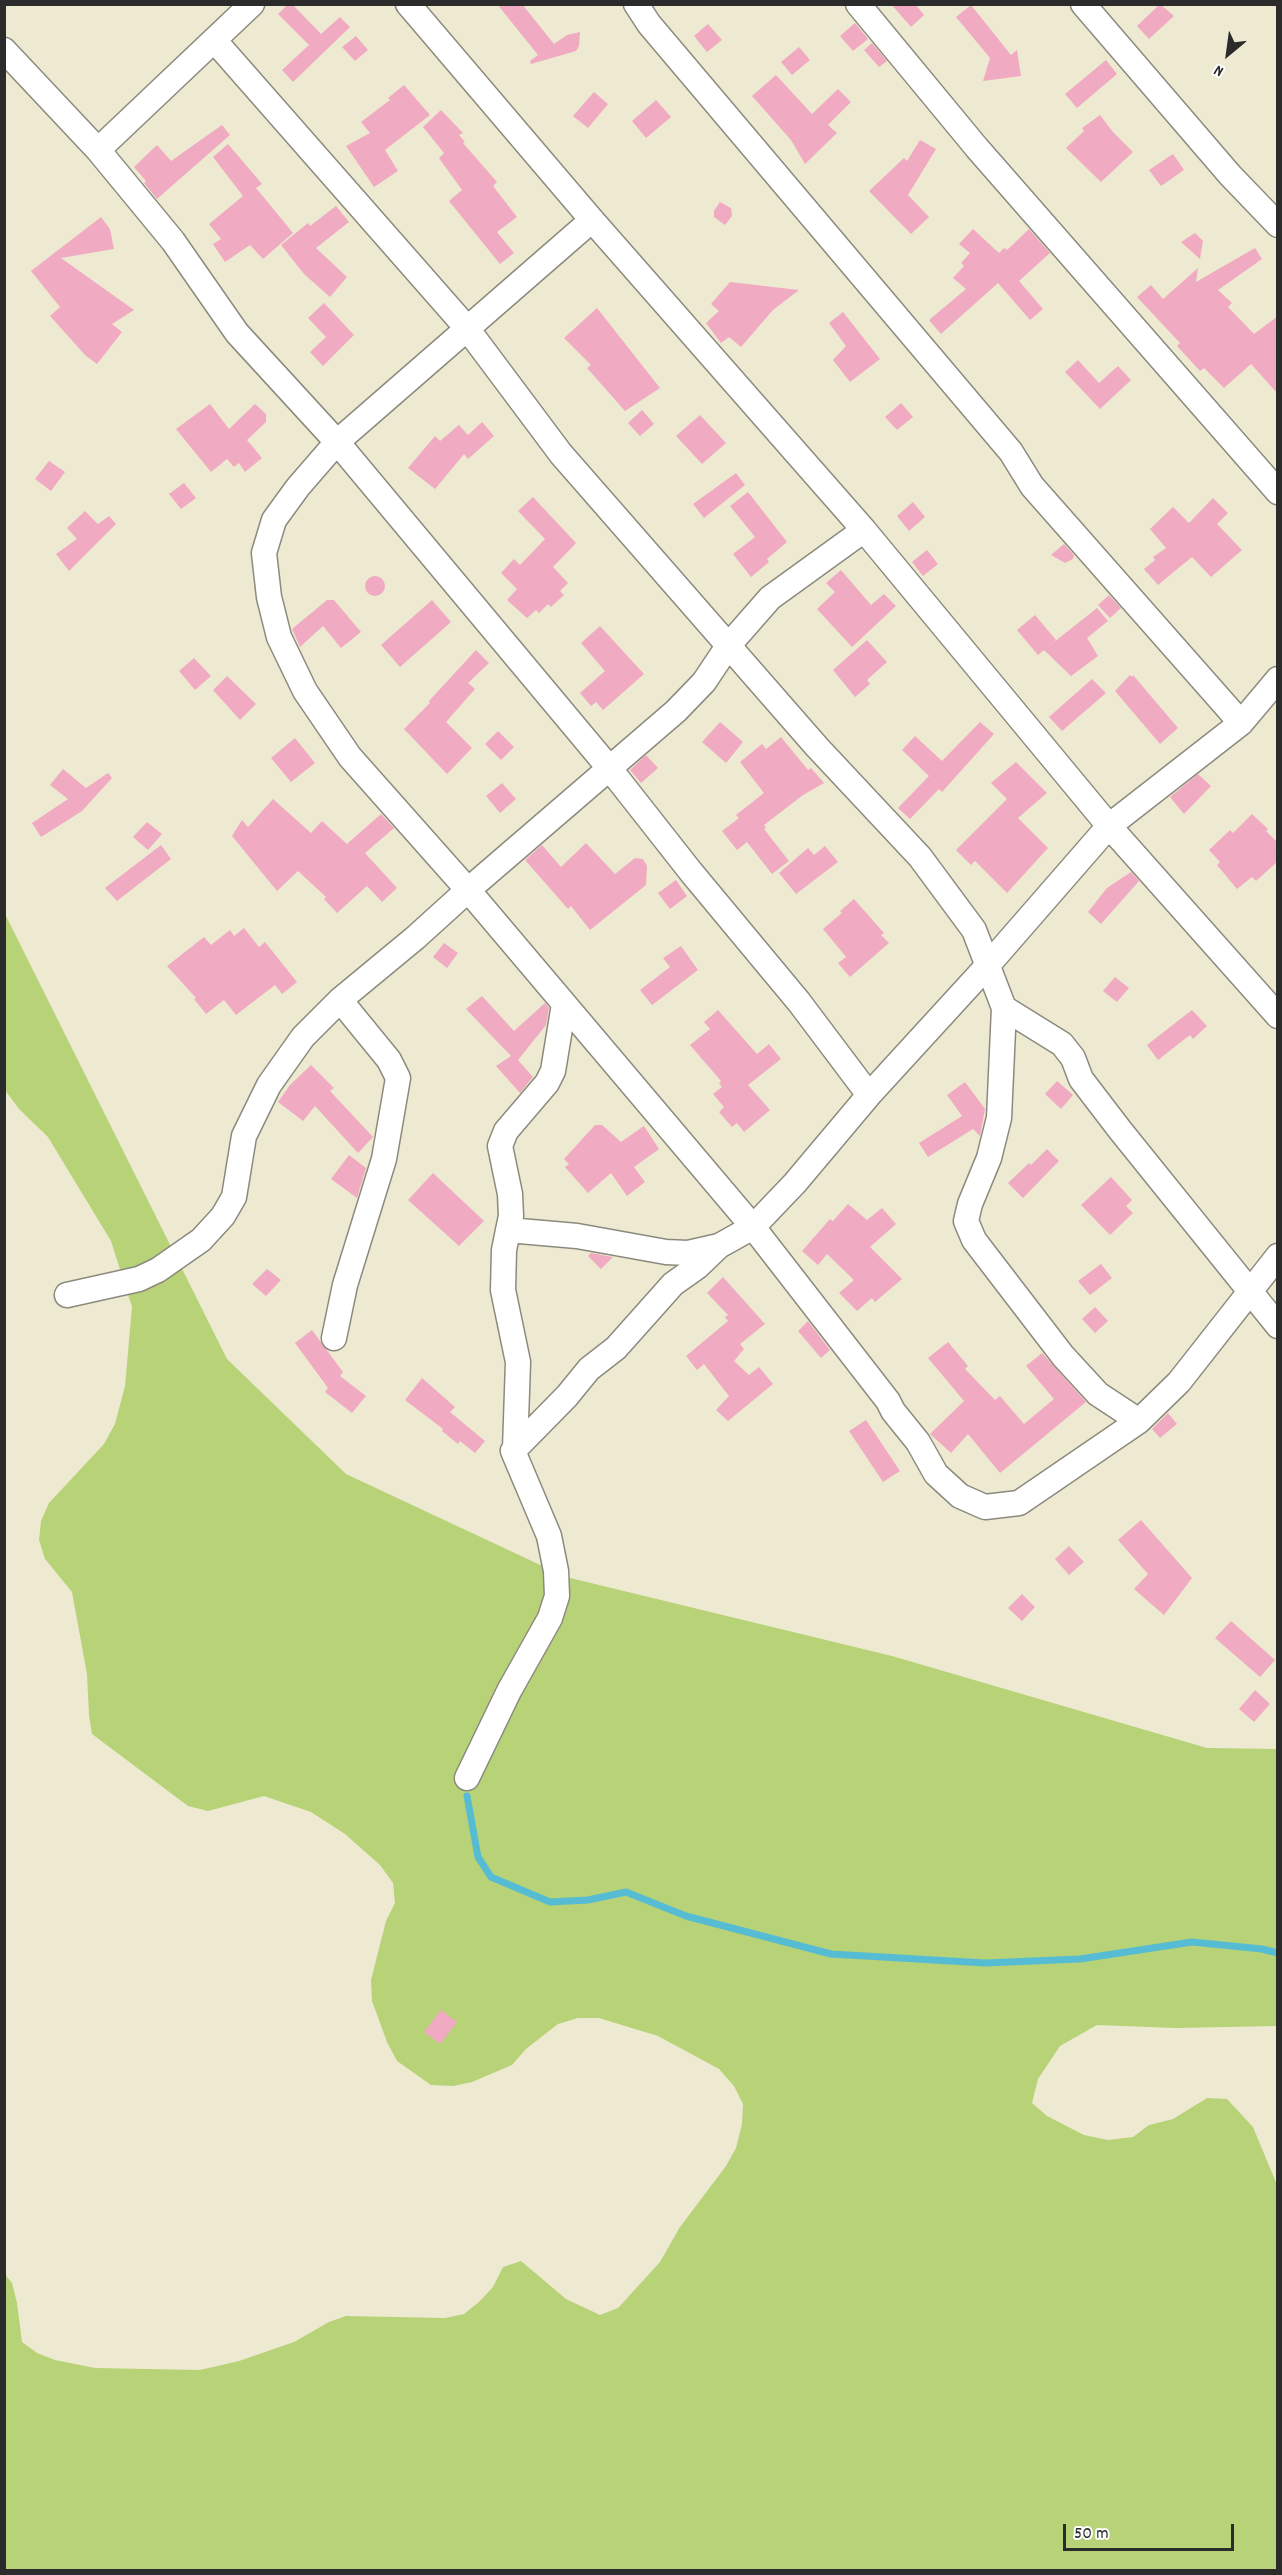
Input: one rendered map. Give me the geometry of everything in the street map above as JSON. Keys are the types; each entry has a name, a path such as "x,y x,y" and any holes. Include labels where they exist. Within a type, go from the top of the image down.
{"street":[{"path":"98,150 252,4"},
{"path":"408,4 592,220 864,530 1109,826 1278,1016"},
{"path":"636,4 1011,452 1032,486 1241,723"},
{"path":"858,4 976,148 1278,492"},
{"path":"1083,4 1230,175 1278,225"},
{"path":"214,40 466,327 561,453 817,747 920,857 974,930 1004,1008 999,1118 989,1158 970,1204 966,1221 974,1240 1063,1356 1098,1394 1138,1421"},
{"path":"4,50 98,150 173,241 237,333 337,442 610,769 691,872 799,1002 869,1095"},
{"path":"592,220 466,327 337,442 298,487 274,520 264,553 269,597 279,637 305,691 350,757 468,890 753,1227 888,1401 893,1411 918,1442 936,1473 960,1496 985,1507 1019,1503 1138,1421 1179,1382 1278,1256"},
{"path":"66,1295 139,1279 158,1270 201,1240 223,1216 234,1197 244,1136 269,1085 303,1036 340,1000 415,938 676,711 704,682 728,646 770,598 864,530"},
{"path":"515,1449 590,1369 616,1348 673,1284 697,1267 718,1246 753,1227 795,1183 869,1095 988,966 1109,826 1241,723 1278,679"},
{"path":"334,1338 345,1285 384,1160 398,1078 389,1060 340,1000"},
{"path":"467,1778 499,1709 550,1618 557,1596 556,1571 549,1536 514,1454 518,1362 503,1290 504,1250 511,1216 510,1194 501,1139 547,1083 553,1071 564,1004"},
{"path":"1004,1008 1062,1044 1073,1058 1081,1079 1120,1130 1278,1326"},
{"path":"508,1230 577,1236 666,1252 688,1252 718,1246"}],"green space":[{"path":"5,914 227,1359 346,1474 566,1577 892,1656 1207,1748 1277,1749 1277,2026 1176,2028 1097,2025 1060,2046 1038,2079 1032,2103 1047,2116 1084,2135 1108,2140 1133,2137 1149,2125 1173,2119 1207,2098 1227,2099 1253,2127 1277,2185 1277,2570 5,2570 4,2273 12,2283 22,2342 37,2353 55,2360 95,2368 200,2370 239,2361 294,2342 329,2322 346,2316 445,2318 464,2314 493,2287 503,2267 521,2261 566,2299 600,2315 618,2308 660,2262 680,2227 726,2166 736,2148 742,2124 743,2104 734,2086 719,2069 658,2036 599,2018 578,2018 558,2024 526,2049 512,2065 472,2082 453,2086 431,2085 397,2061 387,2042 372,2001 371,1980 386,1921 395,1903 393,1883 380,1865 345,1834 311,1812 264,1796 208,1811 188,1806 92,1734 87,1674 72,1592 45,1559 39,1540 41,1521 49,1503 104,1444 115,1424 125,1386 132,1307 111,1241 48,1137 19,1109 5,1090"}],"building":[{"path":"288,4 292,4 321,34 340,17 350,27 293,82 282,70 309,45 278,14"},
{"path":"497,4 522,4 554,44 567,35 580,32 579,46 576,51 531,64 530,61 538,55"},
{"path":"891,4 915,4 924,15 911,27"},
{"path":"1160,4 1174,16 1149,39 1137,26"},
{"path":"971,5 1011,55 1017,50 1021,76 983,81 990,58 956,17"},
{"path":"855,23 868,39 853,51 840,36"},
{"path":"708,24 722,40 707,52 694,36"},
{"path":"356,36 368,50 355,61 342,47"},
{"path":"872,43 887,61 879,67 864,50"},
{"path":"799,47 810,60 792,75 781,62"},
{"path":"1106,60 1117,74 1077,108 1065,94"},
{"path":"776,75 812,114 838,89 851,102 828,125 837,133 805,164 791,140 752,96"},
{"path":"404,85 430,115 385,150 398,171 374,187 346,146 370,133 361,122 390,100 388,98"},
{"path":"594,92 608,104 588,128 573,116"},
{"path":"656,100 671,117 646,138 632,121"},
{"path":"441,110 463,133 459,135 465,142 463,143 497,182 493,186 517,217 497,232 514,253 500,264 449,201 462,190 439,158 444,153 423,127"},
{"path":"1100,115 1133,152 1101,182 1066,148 1084,131 1082,128"},
{"path":"222,125 230,135 157,199 134,167 157,145 171,161"},
{"path":"920,140 936,149 908,195 929,217 911,234 869,191 904,158 907,161"},
{"path":"228,144 262,184 256,188 293,233 263,259 250,245 225,262 213,244 221,239 209,224 243,196 213,157"},
{"path":"1173,154 1184,170 1161,186 1149,170"},
{"path":"720,202 731,208 732,216 725,225 714,217 714,211"},
{"path":"336,206 349,222 316,248 347,277 330,297 304,274 281,245 308,223 310,226"},
{"path":"101,217 110,229 114,249 61,258 134,310 112,324 122,332 97,364 85,355 50,316 60,307 31,271"},
{"path":"973,229 999,253 1004,248 1007,250 1029,229 1050,253 1019,281 1043,309 1030,320 998,283 941,334 929,320 966,289 953,278 964,266 961,263 970,253 959,244"},
{"path":"1195,233 1203,241 1200,259 1181,242"},
{"path":"1255,248 1262,259 1218,290 1232,303 1228,307 1254,334 1278,316 1278,394 1251,364 1224,388 1204,368 1200,371 1177,346 1180,343 1137,297 1151,285 1163,299 1198,268 1196,282"},
{"path":"730,282 799,290 773,310 741,347 729,337 721,343 706,323 719,311 711,304"},
{"path":"324,303 354,335 323,366 310,352 326,337 308,318"},
{"path":"597,308 660,388 625,411 587,368 591,365 564,338"},
{"path":"843,312 880,359 850,382 833,360 846,346 829,323"},
{"path":"1078,360 1099,383 1118,366 1131,380 1100,409 1065,372"},
{"path":"901,403 913,417 897,430 885,417"},
{"path":"210,404 229,429 255,404 266,414 266,422 247,440 262,458 245,472 239,463 234,467 227,459 211,472 176,429"},
{"path":"642,410 654,424 640,436 628,423"},
{"path":"700,415 726,443 702,464 676,436"},
{"path":"482,422 494,436 468,459 464,454 435,489 408,468 435,436 440,441 459,425 468,435"},
{"path":"49,461 65,472 51,491 35,479"},
{"path":"736,473 745,485 704,518 693,504"},
{"path":"184,483 196,498 181,509 169,494"},
{"path":"748,492 787,542 751,577 733,554 755,537 730,506"},
{"path":"533,497 576,543 553,567 568,583 560,591 564,595 551,607 548,604 539,613 536,610 527,618 507,600 517,589 501,573 514,559 520,565 545,539 518,511"},
{"path":"1213,498 1228,513 1217,524 1242,550 1211,577 1192,557 1158,585 1144,569 1155,560 1153,557 1166,548 1150,529 1173,507 1189,523"},
{"path":"913,502 925,517 909,531 897,516"},
{"path":"85,511 98,524 109,516 116,524 69,571 56,554 77,539 67,528"},
{"path":"1064,544 1074,555 1073,559 1065,563 1051,555"},
{"path":"927,550 938,564 923,576 912,562"},
{"path":"841,570 871,605 884,594 896,606 852,647 817,609 835,592 826,583"},
{"path":"371,576 379,576 385,582 385,590 379,596 371,596 365,590 365,582"},
{"path":"1109,595 1121,608 1110,618 1098,605"},
{"path":"327,600 334,600 361,632 341,648 323,626 300,647 292,629"},
{"path":"432,600 451,622 400,667 381,645"},
{"path":"1097,608 1108,621 1087,638 1098,656 1071,676 1044,650"},
{"path":"1035,615 1056,640 1038,655 1017,630"},
{"path":"600,626 644,674 603,710 596,702 591,706 580,693 605,671 581,643"},
{"path":"867,640 887,662 867,680 870,684 855,697 833,670"},
{"path":"476,650 489,663 468,683 475,689 446,722 472,748 447,774 404,729"},
{"path":"194,658 211,676 195,690 179,671"},
{"path":"1130,675 1132,677 1133,675 1178,728 1160,744 1115,691"},
{"path":"227,676 256,704 240,720 213,690"},
{"path":"1092,679 1106,693 1062,731 1049,717"},
{"path":"720,722 743,742 726,763 702,742"},
{"path":"980,722 994,734 942,792 939,789 910,819 898,808 929,776 902,750 915,736 942,761"},
{"path":"498,731 514,747 501,760 485,744"},
{"path":"781,737 808,770 811,768 824,783 803,795 764,825 766,828 764,829 789,861 772,874 747,842 737,850 722,831 739,818 736,815 764,793 740,762 762,744 766,749"},
{"path":"295,738 315,763 291,782 271,758"},
{"path":"646,755 658,768 641,783 630,770"},
{"path":"1016,762 1047,793 1018,818 1048,848 1007,893 975,861 971,865 956,850 1007,799 991,783"},
{"path":"63,769 86,788 108,773 112,778 82,811 41,837 32,823 68,799 50,785"},
{"path":"1198,774 1211,786 1184,814 1170,797"},
{"path":"502,783 516,799 500,813 486,796"},
{"path":"273,799 311,833 322,821 347,844 381,814 394,828 365,853 397,888 382,902 367,886 337,913 324,899 326,897 298,871 277,891 232,836 242,820 248,827"},
{"path":"1252,814 1268,829 1266,831 1278,843 1278,861 1256,881 1252,877 1237,889 1217,865 1220,862 1209,850 1230,830 1233,833"},
{"path":"147,822 162,834 148,850 133,837"},
{"path":"586,843 615,874 635,858 643,859 647,866 646,885 590,930 571,906 568,909 525,860 542,845 561,867"},
{"path":"161,845 171,859 117,901 105,888"},
{"path":"825,846 838,862 796,894 779,873 808,848 814,855"},
{"path":"1131,872 1139,881 1101,924 1088,912 1107,888"},
{"path":"676,880 687,896 670,909 658,893"},
{"path":"854,899 884,933 881,935 889,943 850,977 838,963 846,957 823,929"},
{"path":"244,928 259,947 265,942 297,982 282,994 275,985 236,1015 224,1000 206,1014 194,999 196,998 167,966 204,937 211,945 230,930 234,936"},
{"path":"444,943 458,953 447,968 433,957"},
{"path":"681,946 698,970 652,1005 640,990 670,967 663,958"},
{"path":"1115,977 1129,988 1117,1002 1103,991"},
{"path":"482,996 514,1031 545,1003 549,1008 546,1025 518,1060 533,1077 520,1093 496,1066 511,1056 466,1009"},
{"path":"718,1010 757,1054 769,1044 781,1059 748,1085 770,1110 744,1132 737,1123 732,1127 719,1112 724,1107 713,1094 722,1087 719,1083 721,1081 690,1045 710,1029 704,1022"},
{"path":"1192,1010 1207,1026 1193,1039 1190,1035 1158,1060 1147,1045"},
{"path":"311,1065 334,1088 330,1091 373,1137 358,1153 315,1106 303,1121 278,1102 290,1085"},
{"path":"1057,1081 1073,1095 1061,1109 1045,1094"},
{"path":"965,1082 985,1109 980,1136 973,1129 928,1157 919,1143 962,1116 947,1095"},
{"path":"595,1125 602,1125 621,1142 644,1126 659,1149 634,1167 645,1182 627,1196 611,1173 588,1193 565,1167 569,1164 564,1159"},
{"path":"1047,1149 1059,1161 1023,1198 1008,1183"},
{"path":"349,1155 366,1168 357,1198 331,1179"},
{"path":"433,1173 484,1221 459,1246 408,1200"},
{"path":"1111,1177 1132,1200 1126,1206 1133,1213 1110,1235 1081,1205"},
{"path":"848,1204 867,1220 882,1208 896,1224 870,1247 902,1279 875,1302 872,1298 857,1311 839,1293 854,1280 827,1254 818,1265 802,1251 830,1219 833,1221"},
{"path":"591,1253 613,1257 601,1269 588,1256"},
{"path":"1101,1264 1112,1278 1090,1295 1078,1281"},
{"path":"267,1269 281,1280 266,1296 252,1284"},
{"path":"723,1277 765,1324 740,1344 744,1349 734,1361 749,1375 759,1367 773,1384 728,1421 716,1410 729,1396 704,1364 697,1370 686,1356 728,1321 725,1317 728,1315 707,1293"},
{"path":"1095,1307 1108,1321 1095,1333 1082,1319"},
{"path":"808,1321 830,1350 821,1358 798,1331"},
{"path":"312,1330 343,1372 340,1376 366,1396 352,1413 325,1392 328,1388 295,1343"},
{"path":"948,1342 968,1366 965,1369 995,1400 1000,1396 1024,1424 1054,1399 1026,1366 1042,1353 1086,1402 1000,1473 968,1434 951,1453 930,1434 964,1401 928,1358"},
{"path":"422,1378 455,1407 450,1412 485,1441 475,1453 460,1441 458,1444 442,1431 443,1429 405,1400"},
{"path":"1168,1413 1177,1424 1160,1438 1152,1429"},
{"path":"866,1420 900,1471 883,1482 849,1431"},
{"path":"1141,1520 1192,1578 1164,1615 1134,1589 1148,1574 1118,1540"},
{"path":"1069,1546 1084,1562 1069,1575 1055,1559"},
{"path":"1022,1594 1035,1607 1022,1621 1008,1608"},
{"path":"1231,1621 1275,1660 1260,1677 1215,1638"},
{"path":"1255,1690 1270,1704 1254,1722 1239,1709"},
{"path":"441,2010 457,2022 440,2044 424,2032"}],"waterway":[{"path":"467,1796 478,1857 491,1877 550,1902 588,1900 626,1892 686,1916 831,1954 985,1963 1080,1959 1192,1942 1262,1949 1278,1953"}]}
